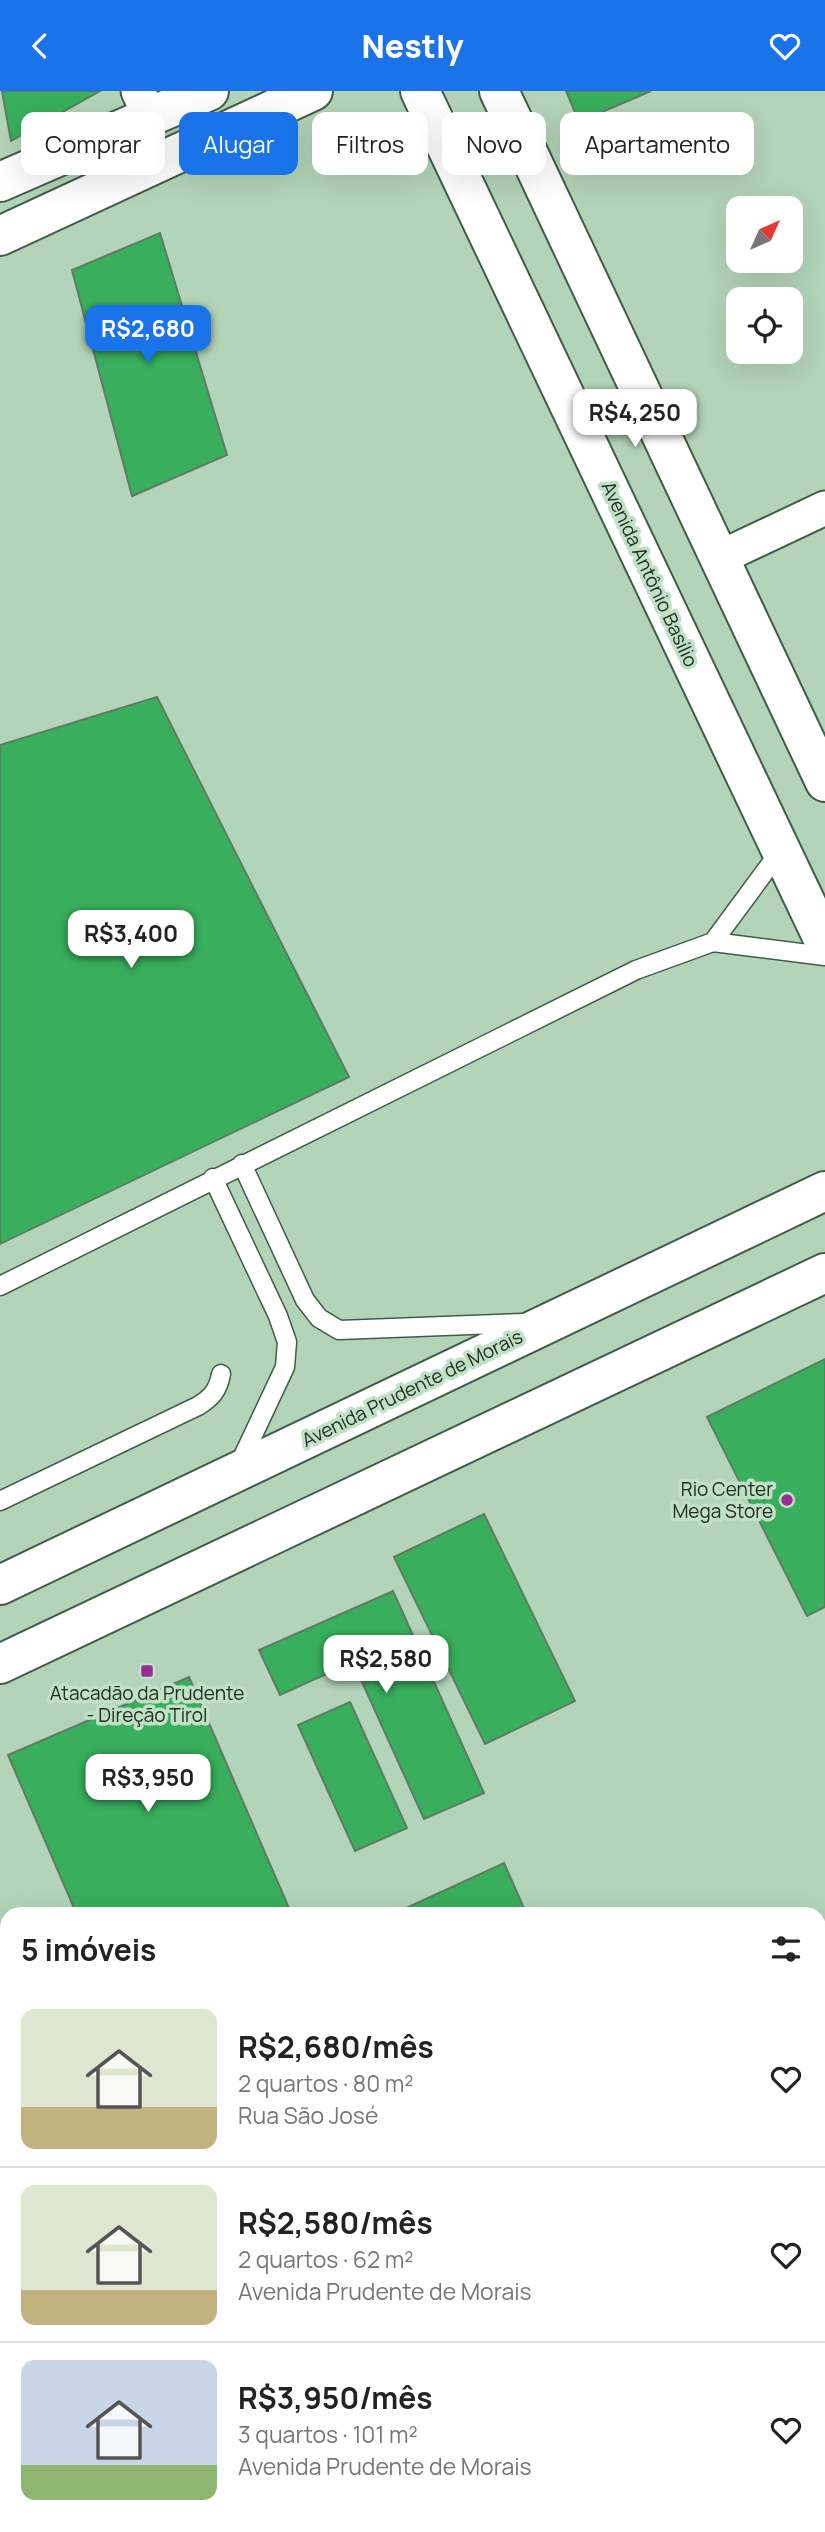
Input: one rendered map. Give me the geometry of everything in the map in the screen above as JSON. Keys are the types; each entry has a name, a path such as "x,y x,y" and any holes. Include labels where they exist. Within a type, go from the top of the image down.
{"main road":[{"path":"0,182 144,104 209,91"},
{"path":"0,236 313,91"},
{"name":"Avenida Antônio Basílio","path":"420,91 825,943"},
{"path":"499,91 825,782"},
{"name":"Avenida Prudente de Morais","path":"0,1585 825,1192"},
{"path":"0,1664 825,1273"}],"street":[{"path":"719,558 825,508"}],"lane":[{"path":"713,942 781,851"},
{"path":"0,1286 636,970 713,942 825,956"},
{"path":"242,1164 305,1300 319,1318 339,1330 552,1322"},
{"path":"213,1178 278,1316 287,1342 285,1367 236,1473"},
{"path":"0,1501 198,1406 219,1387 221,1374"}],"building":[{"path":"2,91 100,91 63,112 21,112 21,135 11,141"},
{"path":"566,91 651,91 602,112 575,112"},
{"path":"160,233 227,455 132,496 72,270"},
{"path":"157,697 349,1077 0,1244 0,745"},
{"name":"Rio Center Mega Store","path":"825,1359 825,1607 807,1616 707,1417"},
{"path":"484,1514 575,1701 485,1744 394,1557"},
{"path":"393,1591 484,1793 424,1819 353,1662 280,1695 259,1650"},
{"path":"189,1677 289,1907 74,1907 8,1755"},
{"path":"350,1702 407,1828 355,1851 298,1725"},
{"path":"504,1863 523,1907 408,1907"}],"place":[{"name":"Rio Center Mega Store","path":"787,1500"},
{"name":"Atacadão da Prudente - Direção Tirol","path":"147,1671"}]}
